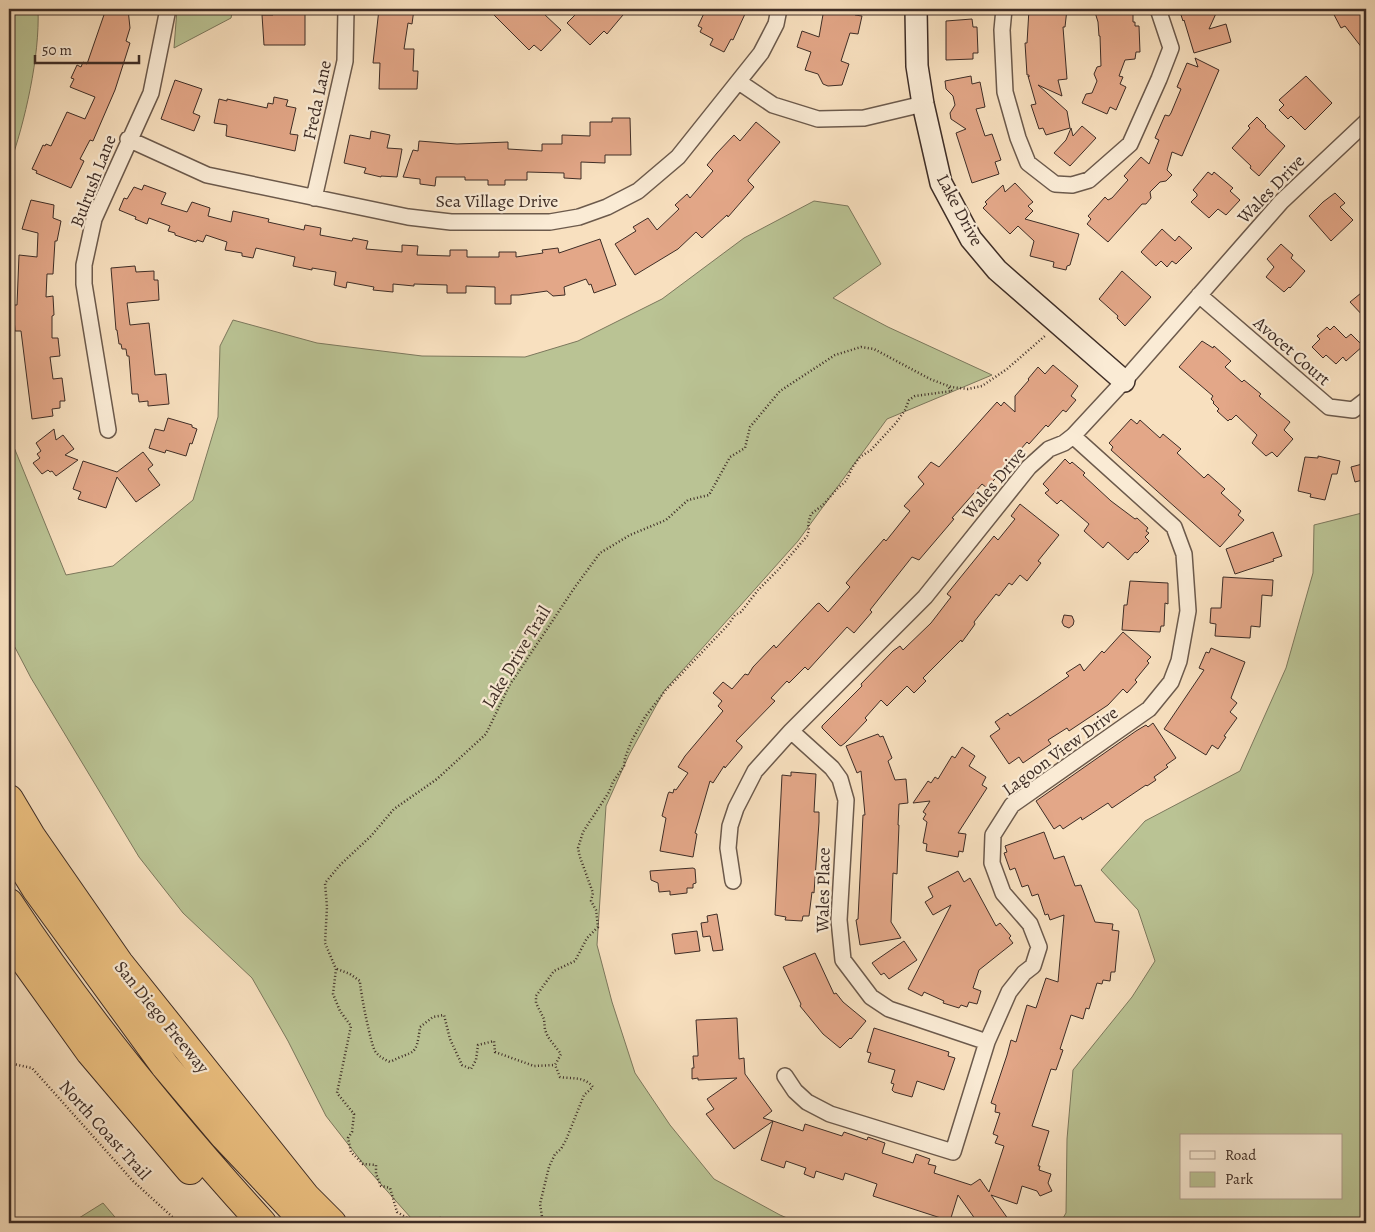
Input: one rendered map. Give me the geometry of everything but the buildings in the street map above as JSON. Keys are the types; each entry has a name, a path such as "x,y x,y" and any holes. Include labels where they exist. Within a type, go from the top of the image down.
{"highway":[{"name":"San Diego Freeway","path":"9,800 31,836 118,963 306,1197 332,1223"},
{"path":"9,845 36,889 165,1066 224,1136 306,1223"},
{"path":"9,902 39,948 136,1078 221,1179 262,1223"},
{"path":"9,939 90,1052 236,1223"}],"street":[{"name":"Bulrush Lane","path":"108,430 84,284 84,265 94,219 128,139 151,93 168,9"},
{"name":"Freda Lane","path":"314,198 345,61 346,9"},
{"name":"Sea Village Drive","path":"128,139 207,175 408,217 451,222 550,222 579,217 607,207 638,191 678,157 761,53 776,24 780,9"},
{"name":"Lake Drive","path":"916,9 917,66 923,104 941,183 971,239 997,270 1124,381"},
{"path":"1004,9 1002,30 1005,92 1028,163 1055,184 1072,185 1089,180 1130,144 1171,48 1158,9"},
{"path":"739,82 773,105 818,119 864,118 923,104"},
{"name":"Wales Drive","path":"733,881 728,848 730,826 736,808 755,771 791,731 925,597 1028,467 1049,449 1064,444 1073,436 1124,381 1281,202 1366,122"},
{"name":"Avocet Court","path":"1200,295 1328,407 1352,410 1366,400"},
{"name":"Lagoon View Drive","path":"785,1076 796,1092 807,1102 830,1114 953,1152 987,1042 1009,992 1024,973 1033,966 1039,947 1030,924 1003,893 992,863 993,835 1012,805 1149,709 1171,682 1179,661 1188,611 1184,554 1174,527 1073,436"},
{"name":"Wales Place","path":"791,731 832,768 840,779 846,800 838,920 843,960 871,997 889,1009 987,1042"}],"path":[{"name":"Lake Drive Trail","path":"416,1223 397,1212 390,1188 381,1186 376,1174 376,1165 363,1164 351,1152 348,1138 352,1132 354,1114 337,1093 351,1026 340,1011 333,994 336,969 326,943 327,907 325,883 340,865 371,836 394,809 437,779 486,734 509,686 575,586 600,553 630,535 666,520 688,500 709,495 730,457 745,448 750,427 780,391 835,355 862,347 874,349 930,379 958,388 968,389 982,386 1048,334"},
{"path":"555,1065 561,1054 548,1037 544,1019 536,1004 536,996 550,974 566,964 576,961 587,938 598,927 596,910 591,901 593,893 578,848 583,832 624,766 625,758 637,730 665,690 695,661 702,650 728,625 735,615 741,612 758,590 802,542 810,530 808,524 812,514 823,505 836,488 846,481 860,457 871,450 896,423 906,410 909,400 915,396 952,391 944,384"},
{"path":"1365,538 1366,542"},
{"path":"336,969 350,974 360,982 360,991 371,1042 374,1050 382,1059 390,1062 409,1056 416,1049 420,1027 433,1017 444,1015 450,1039 462,1065 471,1069 476,1060 478,1045 494,1041 495,1052 534,1066 555,1065"},
{"name":"North Coast Trail","path":"9,1063 32,1068 132,1181 179,1223"},
{"path":"543,1223 540,1204 549,1167 555,1154 561,1150 566,1140 584,1095 593,1087 589,1082 580,1078 560,1077 555,1065"},
{"path":"430,1223 440,1218 459,1223"}],"green space":[{"path":"9,9 38,9 38,27 34,68 26,110 9,167"},
{"path":"177,9 233,9 231,18 174,48"},
{"path":"814,201 848,206 881,264 833,298 888,327 992,375 887,419 798,541 664,691 629,755 606,806 597,945 612,1002 635,1073 670,1125 714,1179 780,1215 799,1223 419,1223 411,1218 365,1166 326,1116 288,1041 252,978 183,913 139,857 31,678 9,636 9,435 66,575 113,566 193,500 218,417 220,346 233,320 317,343 422,356 525,357 578,341 662,299 744,238"},
{"path":"1366,512 1366,1223 1060,1223 1066,1213 1067,1139 1073,1070 1132,997 1155,961 1138,910 1101,870 1145,821 1240,771 1286,668 1313,573 1314,525"},
{"path":"103,1203 120,1223 71,1223"}]}
